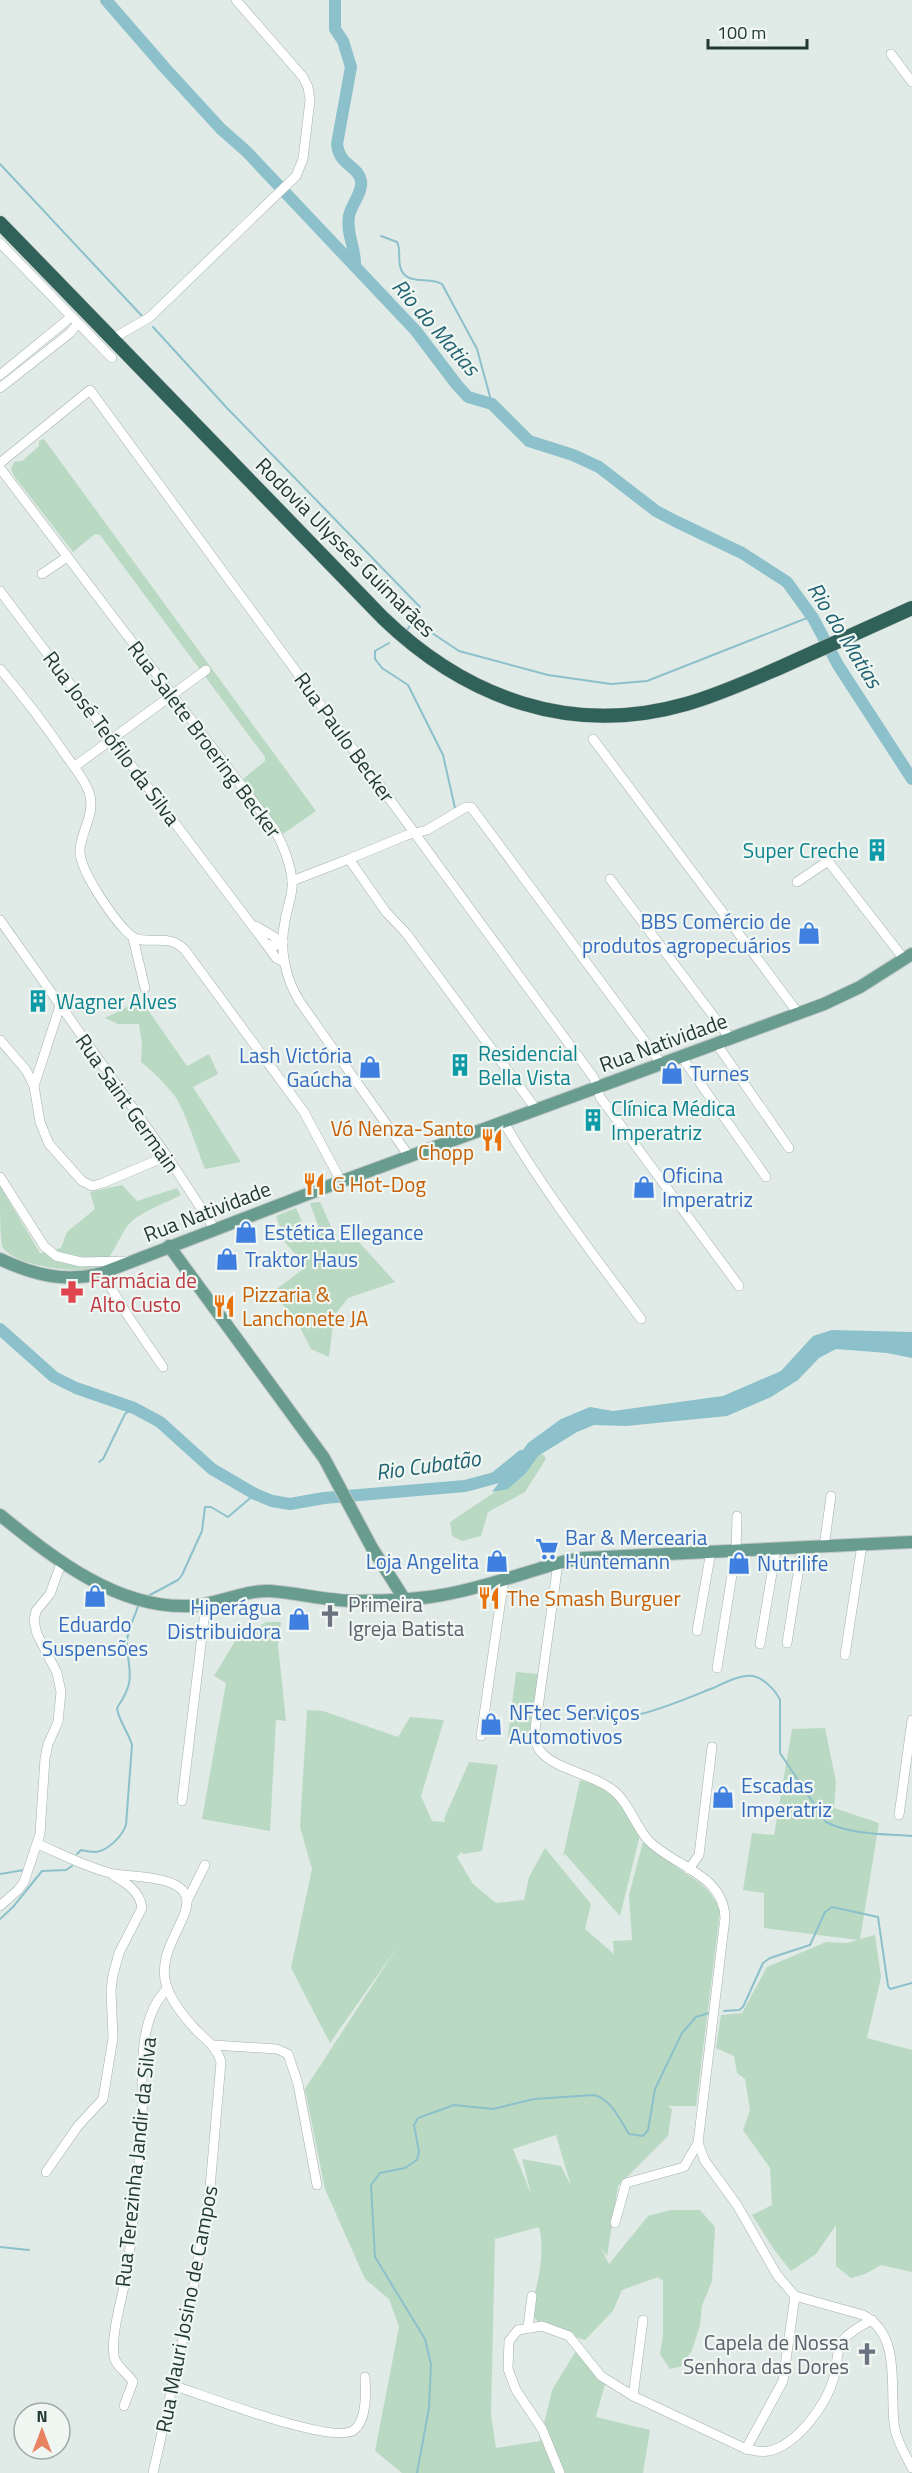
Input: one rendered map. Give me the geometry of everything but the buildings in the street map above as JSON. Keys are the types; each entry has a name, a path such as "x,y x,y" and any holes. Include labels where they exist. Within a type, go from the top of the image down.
{"highway":[{"name":"Rodovia Ulysses Guimarães","path":"0,223 391,626 436,663 486,691 535,708 565,713 635,714 686,705 841,641 912,608"}],"main road":[{"name":"Rua Natividade","path":"0,1259 47,1276 80,1278 102,1273 214,1228 798,1013 856,989 908,956"},
{"path":"169,1246 330,1468 372,1548 405,1600"},
{"path":"0,1515 62,1561 106,1587 135,1598 178,1605 206,1603 261,1591 347,1601 405,1600 446,1595 558,1563 596,1557 912,1542"}],"street":[{"path":"112,339 150,317 274,197 300,168 310,100 309,87 303,77 236,0"},
{"path":"891,54 912,82"},
{"path":"0,243 112,358"},
{"path":"59,304 61,325"},
{"path":"0,375 61,325 74,320"},
{"path":"0,387 70,333 74,320"},
{"path":"70,333 90,337"},
{"name":"Rua Paulo Becker","path":"0,463 90,390 594,1078 600,1097 739,1286"},
{"name":"Rua Salete Broering Becker","path":"0,468 275,830 287,856 292,881 284,922 283,942 284,962 290,983 300,1002 409,1156"},
{"path":"42,574 67,557"},
{"name":"Rua José Teófilo da Silva","path":"0,591 223,884 276,958 284,962"},
{"path":"0,669 48,729 87,787 91,814 80,853 82,862 98,892 132,938 145,988"},
{"path":"74,767 206,670"},
{"path":"593,739 798,1013"},
{"path":"292,881 427,830 466,807 471,807 661,1063"},
{"path":"349,859 386,912 412,941 536,1109"},
{"path":"797,882 828,861 908,956"},
{"path":"610,879 730,1038"},
{"name":"Rua Saint Germain","path":"0,920 167,1156 214,1228"},
{"path":"262,930 273,929 284,922"},
{"path":"252,923 283,942"},
{"path":"132,938 169,940 179,944 185,950 304,1112 341,1181"},
{"path":"266,944 275,946 283,942"},
{"path":"33,1086 60,1006"},
{"path":"0,1040 26,1070 33,1086 40,1122 47,1142 87,1185 100,1184 167,1156"},
{"path":"716,1043 789,1148"},
{"path":"681,1056 766,1177"},
{"path":"503,1121 548,1190 641,1319"},
{"path":"0,1177 44,1246 56,1256 81,1262 131,1261"},
{"path":"102,1273 117,1300 164,1367"},
{"path":"824,1547 831,1496"},
{"path":"717,1668 738,1516"},
{"path":"845,1655 862,1545"},
{"path":"787,1643 802,1548"},
{"path":"760,1644 776,1549"},
{"path":"698,1631 711,1551"},
{"path":"0,1906 22,1885 38,1844 45,1753 58,1722 61,1698 58,1678 37,1634 34,1620 36,1611 50,1594 62,1561"},
{"path":"558,1563 536,1724 538,1747 549,1759 593,1778 615,1791 647,1839 716,1890 723,1902 725,1912 698,2143 684,2167 626,2183 615,2223"},
{"path":"481,1736 504,1578"},
{"path":"182,1801 206,1603"},
{"path":"899,1815 912,1720"},
{"path":"689,1869 699,1855 712,1747"},
{"path":"38,1844 110,1873 130,1886 140,1898 142,1908 119,1953 113,1975 111,1990 113,2038 105,2091 98,2107 78,2126 59,2157 45,2172"},
{"path":"205,1865 187,1901 185,1912 164,1965 167,1989 190,2023 213,2045 277,2049 288,2054 298,2084 317,2185"},
{"path":"110,1873 171,1882 182,1891 187,1901"},
{"name":"Rua Terezinha Jandir da Silva","path":"124,2406 133,2382 115,2361 114,2355 120,2304 129,2261 142,2129 142,2070 148,2029 156,2002 167,1989"},
{"name":"Rua Mauri Josino de Campos","path":"153,2473 191,2302 210,2188 221,2072 219,2057 213,2045"},
{"path":"698,2143 705,2161 731,2197 777,2275 795,2296 863,2314 880,2330 890,2350 894,2427 912,2468"},
{"path":"528,2327 532,2296"},
{"path":"746,2449 780,2390 785,2376 795,2296"},
{"path":"633,2396 643,2320"},
{"path":"560,2473 542,2429 516,2390 508,2369 510,2338 518,2330 528,2327 546,2327 569,2336 601,2376 633,2396 746,2449 761,2452 772,2450 807,2425 818,2412 833,2381 842,2342 855,2330 872,2320"},
{"path":"172,2385 298,2428 337,2434 350,2433 355,2429 363,2413 365,2377"}],"green space":[{"path":"44,439 316,811 283,834 243,779 265,761 265,757 100,535 95,534 73,552 14,476 11,469 14,462 22,461 39,446 39,441"},
{"path":"141,1000 187,1066 209,1054 218,1074 193,1087 241,1162 205,1169 178,1100 141,1062 142,1044 139,1024 118,1024 105,1018"},
{"path":"122,1185 137,1201 177,1188 181,1195 132,1221 108,1258 96,1267 74,1270 45,1267 17,1258 2,1246 0,1186 40,1253 61,1248 67,1232 95,1209 90,1192"},
{"path":"320,1202 337,1240 356,1239 395,1282 348,1298 334,1316 329,1357 311,1349 293,1314 270,1294 306,1267 285,1242 276,1216 296,1208 308,1235 320,1231 310,1203"},
{"path":"539,1454 544,1455 546,1459 525,1492 488,1512 481,1536 462,1541 452,1536 450,1522 522,1474"},
{"path":"266,1622 281,1622 278,1645 286,1721 276,1720 270,1831 202,1819 226,1683 214,1676 240,1633 247,1635"},
{"path":"516,1672 539,1674 530,1738 508,1737"},
{"path":"307,1710 323,1711 398,1737 410,1717 444,1720 421,1796 432,1821 445,1822 444,1819 469,1762 498,1765 482,1851 463,1854 461,1852 457,1857 473,1884 496,1903 524,1900 529,1877 545,1848 591,1904 585,1929 614,1954 613,1941 632,1940 629,1895 643,1842 703,1886 716,1903 720,1911 696,2106 668,2106 672,2109 668,2136 618,2186 607,2256 601,2248 609,2264 648,2216 670,2210 700,2210 715,2227 712,2281 702,2306 700,2325 692,2350 682,2366 670,2369 660,2354 663,2335 663,2281 658,2277 622,2290 613,2311 585,2340 542,2326 530,2313 541,2259 539,2227 495,2239 491,2415 496,2448 540,2441 552,2390 576,2351 598,2379 605,2384 596,2417 650,2430 643,2473 402,2473 375,2451 399,2327 389,2299 365,2279 325,2189 305,2089 398,1946 330,2043 291,1968 312,1869 300,1827","holes":["556,2135 571,2186 561,2166 522,2159 531,2194 513,2149"]},
{"path":"825,1728 836,1782 834,1808 879,1823 860,1939 875,1935 881,1977 867,2038 912,2050 912,2272 881,2265 865,2274 851,2278 836,2266 836,2225 816,2254 791,2271 752,2215 772,2205 770,2168 743,2130 750,2110 745,2079 737,2073 734,2056 716,2048 721,2015 742,2013 767,1967 826,1942 847,1943 858,1940 764,1928 764,1893 743,1890 752,1833 774,1835 792,1729"},
{"path":"580,1780 606,1788 624,1809 640,1835 620,1916 565,1854 563,1856"}],"water":[{"path":"832,1330 912,1332 912,1358 887,1353 836,1349 819,1358 798,1380 771,1397 727,1416 626,1426 594,1425 577,1432 538,1456 526,1473 508,1489 492,1492 528,1443 561,1419 590,1407 613,1411 723,1396 781,1371 813,1336"}],"waterway":[{"name":"Rio do Matias","path":"106,0 221,129 246,151 416,331 468,397 492,404 529,441 573,455 599,467 656,511 742,553 787,582 813,618 838,665 912,779"},
{"path":"335,0 335,29 343,41 351,67 337,144 338,151 361,181 348,223 355,266"},
{"path":"0,164 142,316"},
{"path":"381,236 397,242 400,266 407,277 442,284 477,349 492,404"},
{"path":"153,327 227,408 420,607"},
{"path":"407,630 413,621 423,620 426,629 459,651 548,675 611,684 647,681 807,618 813,618"},
{"path":"389,643 375,651 375,659 382,668 408,685 443,755 455,808"},
{"name":"Rio Cubatão","path":"0,1329 54,1377 76,1388 134,1408 160,1422 212,1469 255,1494 272,1501 290,1504 324,1498 465,1486 495,1478 522,1456"},
{"path":"99,1462 103,1459 125,1414 134,1408"},
{"path":"148,1596 178,1580 182,1575 202,1531 205,1507 211,1507 228,1517 255,1494"},
{"path":"77,1854 81,1850 101,1851 118,1838 126,1825 132,1745 117,1708 129,1682 127,1637 138,1606"},
{"path":"583,1716 599,1719 632,1716 666,1706 738,1678 757,1677 769,1685 780,1700 780,1753 826,1822 857,1832 912,1836"},
{"path":"0,1919 13,1907 42,1871 66,1870 72,1866"},
{"path":"0,1874 24,1870"},
{"path":"724,2011 739,2010 743,2007 763,1963 770,1958 810,1945 825,1912 832,1907 878,1917 888,1986 890,1989 912,1983"},
{"path":"417,2473 429,2408 431,2364 425,2339 375,2257 371,2185 380,2173 405,2168 417,2160 419,2152 414,2125 418,2118 454,2105 493,2109 534,2099 594,2095 610,2105 629,2134 643,2136 648,2130 655,2089 682,2033 696,2017 709,2013"},
{"path":"0,2247 29,2250"}],"place":[{"name":"Super Creche","path":"877,850"},
{"name":"BBS Comércio de produtos agropecuários","path":"809,933"},
{"name":"Wagner Alves","path":"38,1001"},
{"name":"Residencial Bella Vista","path":"460,1065"},
{"name":"Lash Victória Gaúcha","path":"370,1067"},
{"name":"Turnes","path":"672,1073"},
{"name":"Clínica Médica Imperatriz","path":"593,1120"},
{"name":"Vó Nenza-Santo Chopp","path":"492,1140"},
{"name":"G Hot-Dog","path":"314,1184"},
{"name":"Oficina Imperatriz","path":"644,1187"},
{"name":"Estética Ellegance","path":"246,1232"},
{"name":"Traktor Haus","path":"227,1259"},
{"name":"Farmácia de Alto Custo","path":"72,1292"},
{"name":"Pizzaria & Lanchonete JA","path":"224,1306"},
{"name":"Bar & Mercearia Huntemann","path":"547,1549"},
{"name":"Loja Angelita","path":"497,1561"},
{"name":"Nutrilife","path":"739,1563"},
{"name":"Eduardo Suspensões","path":"95,1596"},
{"name":"The Smash Burguer","path":"489,1598"},
{"name":"Primeira Igreja Batista","path":"330,1616"},
{"name":"Hiperágua Distribuidora","path":"299,1619"},
{"name":"NFtec Serviços Automotivos","path":"491,1724"},
{"name":"Escadas Imperatriz","path":"723,1797"},
{"name":"Capela de Nossa Senhora das Dores","path":"867,2354"}]}
